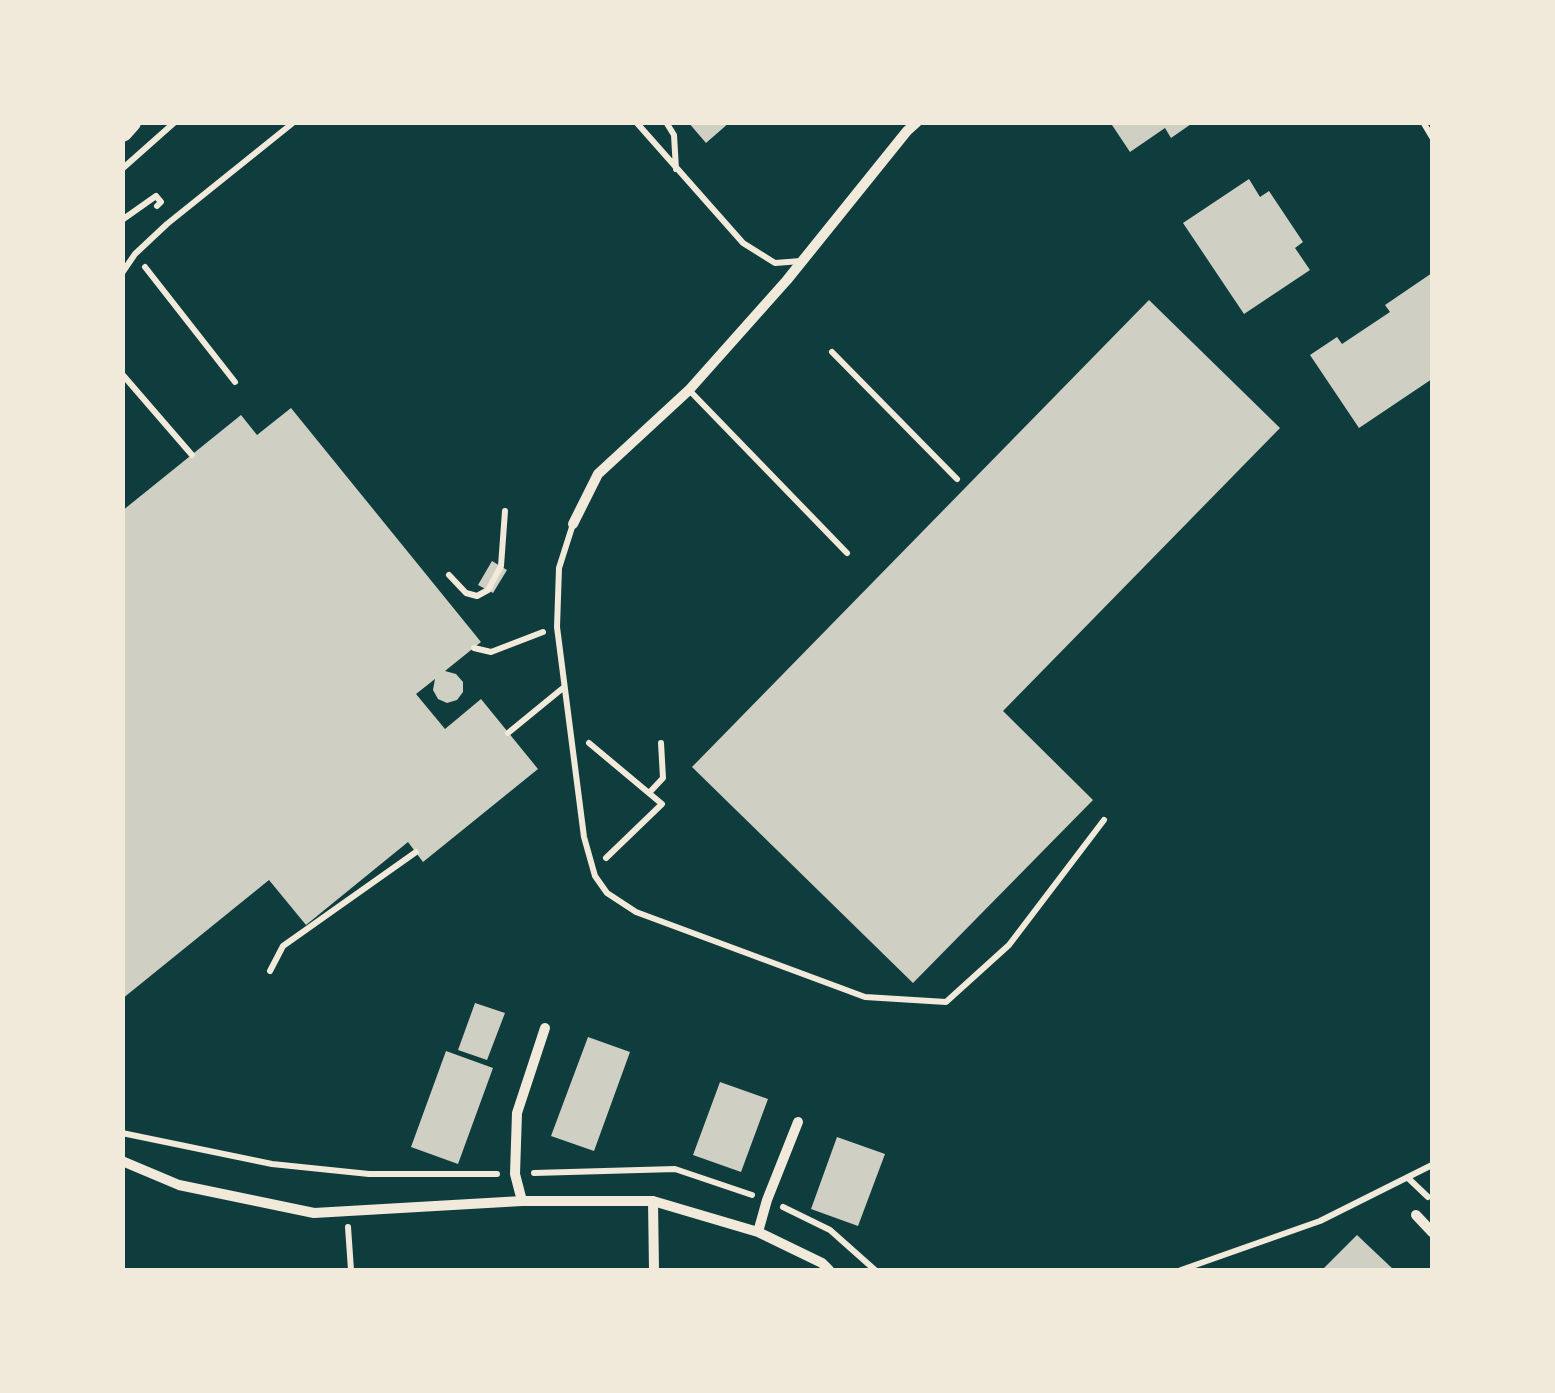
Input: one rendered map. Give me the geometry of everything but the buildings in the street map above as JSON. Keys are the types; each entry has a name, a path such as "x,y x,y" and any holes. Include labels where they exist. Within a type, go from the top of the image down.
{"highway":[{"path":"122,131 130,122"}],"street":[{"path":"573,524 598,474 688,390 803,260 903,127 917,122"},
{"path":"522,1201 516,1174 517,1113 545,1028"},
{"path":"758,1232 798,1122"},
{"path":"122,1161 179,1185 314,1213 522,1201 652,1201 758,1232 822,1262 829,1270"},
{"path":"652,1201 654,1270"},
{"path":"1416,1215 1432,1232"}],"lane":[{"path":"122,273 135,254 167,224 294,122"},
{"path":"636,122 742,242 775,263 803,260"},
{"path":"666,122 674,135 676,170"},
{"path":"1424,122 1432,136"},
{"path":"688,390 847,553"},
{"path":"448,575 466,593 477,596 488,590 501,566 505,511"},
{"path":"573,524 559,568 558,627 584,837 595,876 607,893 636,912 865,997 946,1002 1009,945 1104,820"},
{"path":"508,733 564,688"},
{"path":"270,971 283,946 416,852"}],"path":[{"path":"122,220 156,196 161,202 148,214"},
{"path":"135,254 235,382"},
{"path":"832,352 957,479"},
{"path":"122,374 192,454"},
{"path":"474,648 491,652 558,627"},
{"path":"570,738 591,743 662,804 607,858 592,865"},
{"path":"648,793 663,778 662,743"},
{"path":"1181,1270 1320,1221 1432,1165"},
{"path":"1408,1178 1432,1201"},
{"path":"350,1251 351,1270"}]}
